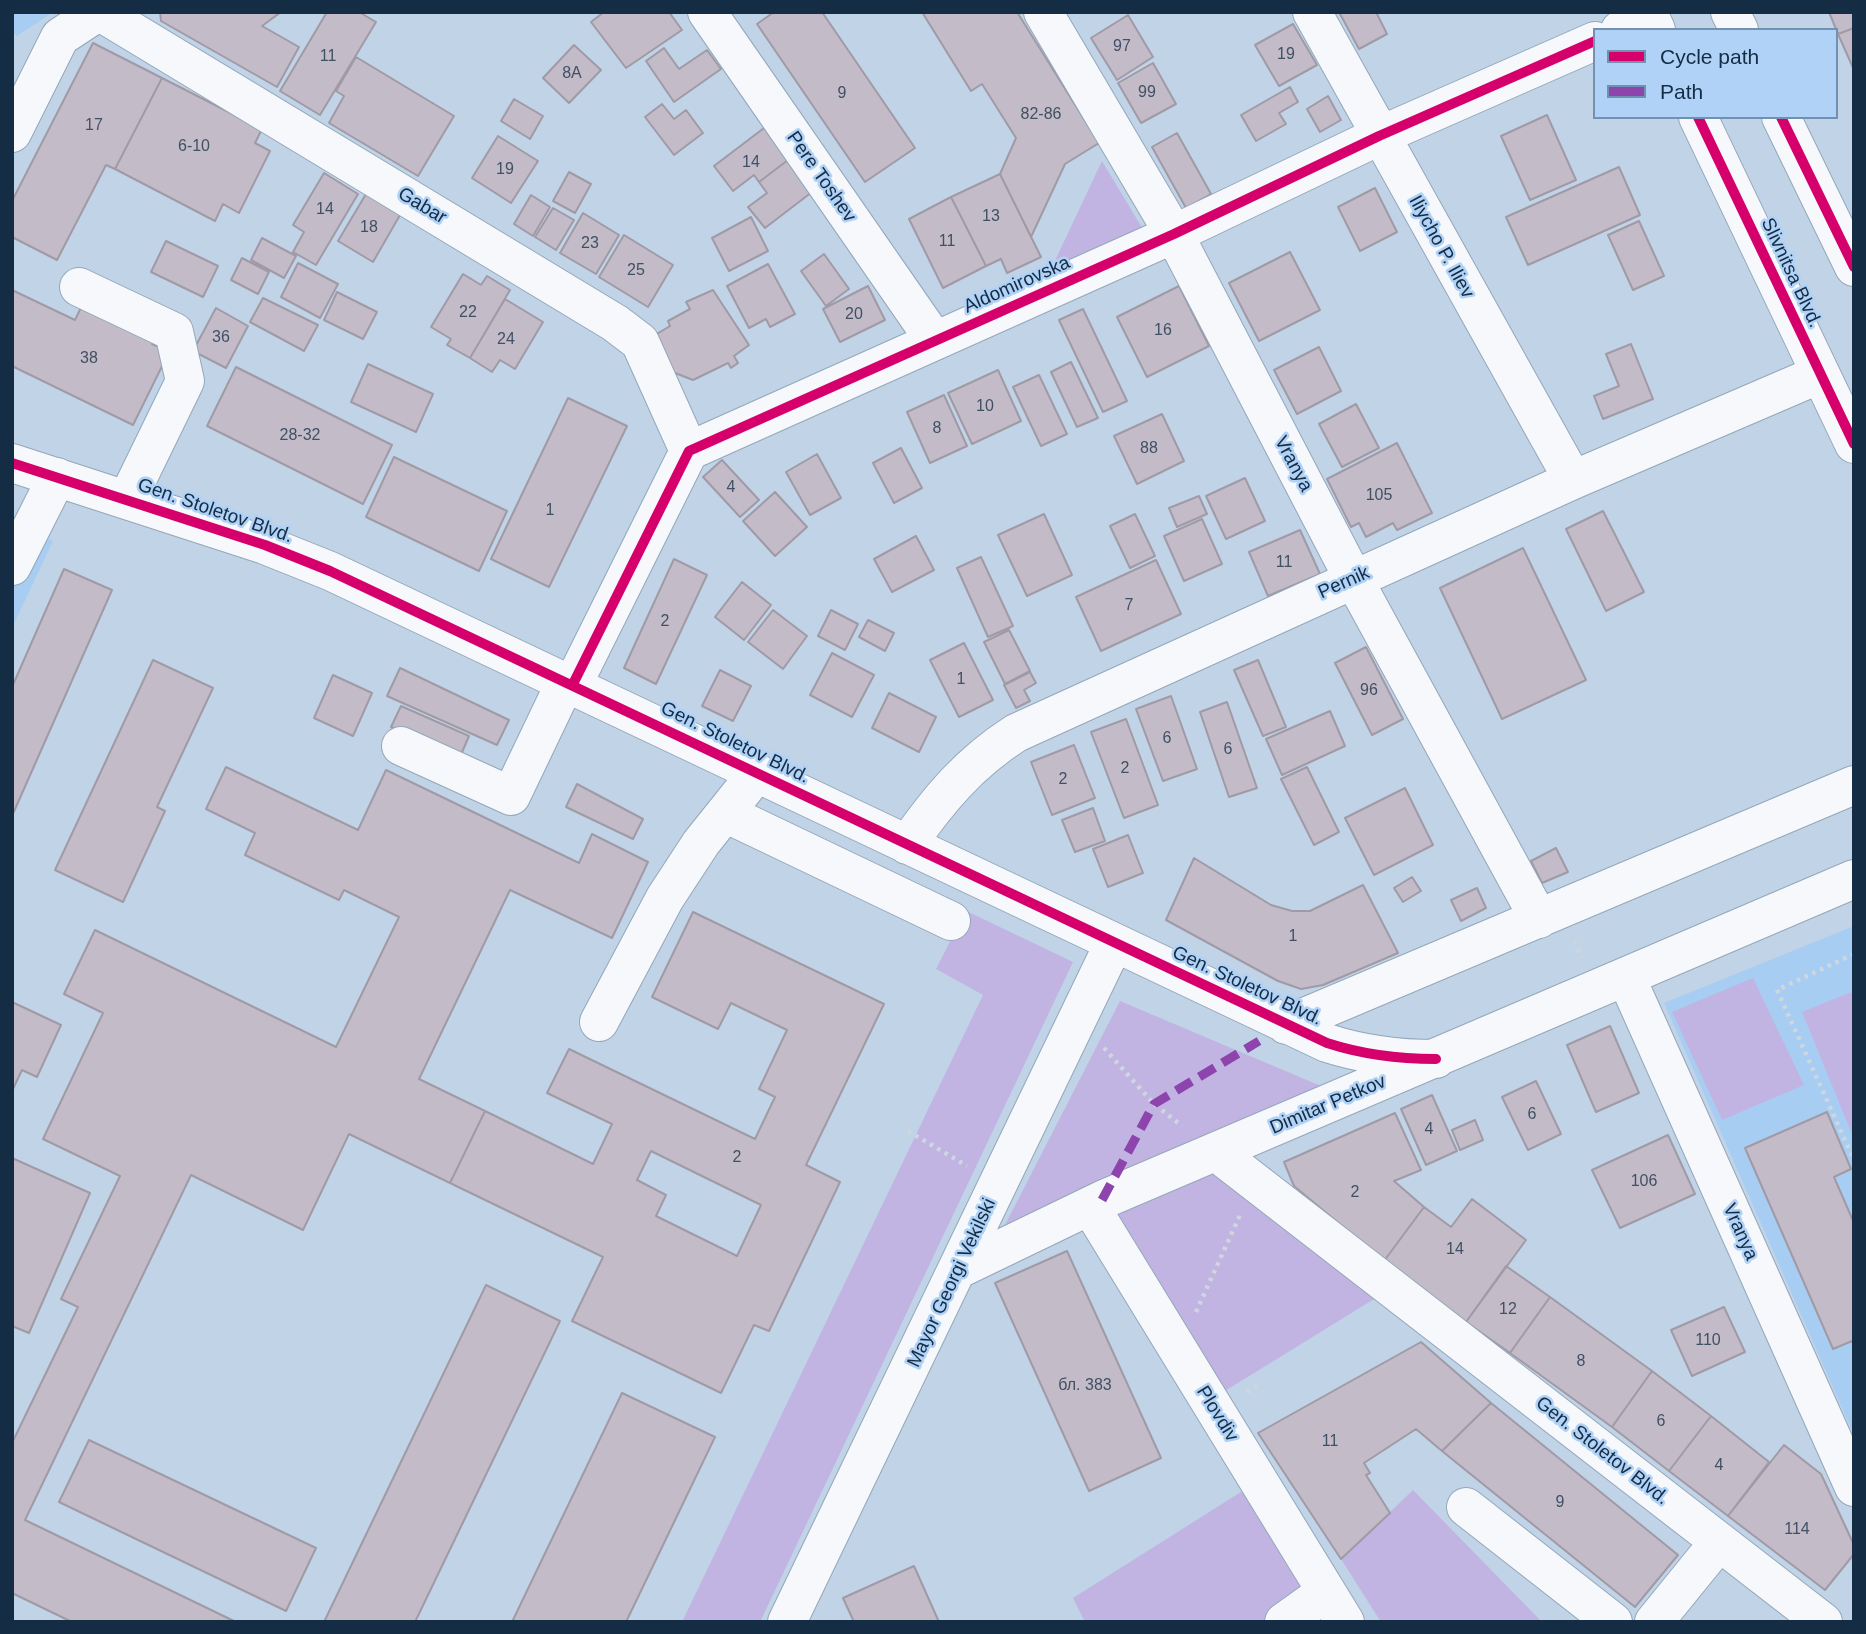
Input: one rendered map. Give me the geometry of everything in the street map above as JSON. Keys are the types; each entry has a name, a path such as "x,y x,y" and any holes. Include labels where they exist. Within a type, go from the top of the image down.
{"street":[{"path":"12,133 24,70 60,37 99,12"},
{"name":"Gabar","path":"99,12 615,323 640,342 689,451"},
{"name":"Pere Toshev","path":"707,12 935,341"},
{"name":"Vranya","path":"1042,12 1174,234 1353,578 1539,919"},
{"name":"Iliycho P. Iliev","path":"1312,12 1573,480"},
{"path":"1730,12 1738,28"},
{"name":"Aldomirovska","path":"689,451 1174,234 1379,136 1593,42"},
{"name":"Slivnitsa Blvd.","path":"1699,119 1854,444"},
{"path":"1782,119 1854,267"},
{"path":"79,287 174,332 185,382 127,499"},
{"name":"Pernik","path":"907,845 954,782 982,755 1016,733 1353,578 1820,374"},
{"path":"401,746 511,796 689,451"},
{"name":"Gen. Stoletov Blvd.","path":"12,463 265,545 330,571 569,682 1327,1044 1364,1054 1400,1059 1436,1059"},
{"path":"12,566 57,477"},
{"path":"599,1022 665,898 701,843 757,773"},
{"path":"1286,1026 1854,785"},
{"path":"725,813 951,921"},
{"name":"Dimitar Petkov","path":"959,1269 1090,1206 1854,879"},
{"name":"Mayor Georgi Vekilski","path":"787,1622 1114,943"},
{"name":"Vranya","path":"1626,977 1854,1487"},
{"name":"Gen. Stoletov Blvd.","path":"1216,1152 1823,1622"},
{"name":"Plovdiv","path":"1090,1206 1336,1607"},
{"path":"1466,1507 1614,1622"},
{"path":"1654,1622 1719,1542"},
{"path":"1284,1622 1336,1607"}],"path":[{"path":"1854,954 1777,990 1854,1160"},
{"path":"1078,1019 1154,1104 1216,1152"},
{"path":"908,1131 998,1185"},
{"path":"1179,1352 1254,1182"}],"shaded area":[{"path":"12,12 53,12 17,36 12,31"},
{"path":"1102,161 1144,231 1052,267"},
{"path":"12,520 53,541 12,628"},
{"path":"770,817 1073,962 760,1622 682,1622 983,995 936,969 962,918"},
{"path":"1854,926 1854,1435 1664,1003"},
{"path":"1753,978 1804,1085 1722,1120 1672,1012"},
{"path":"1854,991 1854,1139 1802,1012"},
{"path":"1120,1001 1328,1089 1004,1227"},
{"path":"1215,1168 1392,1288 1220,1394 1111,1211"},
{"path":"1252,1485 1318,1590 1274,1622 1085,1622 1073,1598"},
{"path":"1413,1490 1542,1622 1381,1622 1341,1559"}],"building":[{"path":"160,12 281,12 262,26 299,47 277,87 161,21"},
{"path":"327,12 359,12 376,22 320,115 280,91"},
{"path":"604,12 669,12 682,30 626,68 591,22"},
{"path":"774,12 822,12 915,148 865,182 757,24"},
{"path":"922,12 1017,12 1099,143 1065,164 1031,237 1000,174 1016,138 982,84 971,91"},
{"path":"1339,12 1376,12 1387,34 1359,49"},
{"path":"1829,12 1854,12 1854,28 1838,34 1838,28 1836,28"},
{"path":"1128,15 1153,57 1117,80 1091,38"},
{"path":"1293,24 1317,65 1279,86 1255,45"},
{"path":"1854,28 1854,70 1838,34"},
{"path":"93,43 162,78 115,169 106,165 57,260 12,237 12,201"},
{"path":"574,45 601,70 569,103 543,78"},
{"path":"664,48 679,69 707,50 721,69 674,102 646,61"},
{"path":"356,57 454,116 418,176 329,123 344,96 336,91"},
{"path":"1153,63 1176,104 1141,123 1118,83"},
{"path":"162,78 262,129 255,143 270,151 239,213 223,204 215,221 115,169"},
{"path":"1290,87 1298,102 1279,113 1286,124 1256,141 1241,115"},
{"path":"1328,96 1341,120 1320,132 1307,109"},
{"path":"514,99 543,116 530,139 501,121"},
{"path":"662,104 674,119 686,110 703,133 674,155 645,117"},
{"path":"1547,115 1576,180 1530,200 1501,136"},
{"path":"764,128 788,160 759,182 754,175 733,191 714,166"},
{"path":"1177,133 1211,194 1186,208 1152,147"},
{"path":"498,136 538,161 511,203 472,178"},
{"path":"788,160 812,192 765,228 748,207 767,193 759,182"},
{"path":"1619,167 1640,215 1528,265 1506,217"},
{"path":"569,172 591,184 575,213 553,201"},
{"path":"324,173 358,194 316,265 293,252 304,232 293,225"},
{"path":"1000,174 1041,257 1007,273 1001,259 986,266 951,197"},
{"path":"1375,188 1397,232 1360,251 1338,207"},
{"path":"366,194 400,215 373,262 338,241"},
{"path":"531,195 550,207 533,236 514,224"},
{"path":"951,197 986,266 943,288 909,219"},
{"path":"553,208 574,220 556,250 535,237"},
{"path":"583,213 619,235 596,274 560,253"},
{"path":"751,217 768,251 729,271 712,238"},
{"path":"1639,221 1664,276 1633,290 1608,235"},
{"path":"624,235 673,265 648,307 599,277"},
{"path":"262,238 296,256 284,278 251,260"},
{"path":"166,241 218,266 203,297 151,272"},
{"path":"1290,252 1320,310 1259,341 1229,283"},
{"path":"824,254 849,289 826,306 801,271"},
{"path":"242,258 269,272 258,294 231,280"},
{"path":"298,263 338,284 320,318 281,297"},
{"path":"768,264 795,314 770,327 766,319 749,328 727,286"},
{"path":"463,274 481,285 487,276 510,290 470,358 447,345 451,339 431,327"},
{"path":"868,286 885,320 840,342 823,309"},
{"path":"1179,286 1209,346 1147,377 1117,317"},
{"path":"12,290 75,320 86,297 159,332 152,344 169,352 133,425 12,366"},
{"path":"713,290 749,345 734,356 738,363 731,368 728,363 693,380 670,371 655,335 670,326 668,321 690,309 686,302"},
{"path":"337,292 377,312 363,339 324,320"},
{"path":"263,298 318,325 304,351 250,322"},
{"path":"505,299 543,322 515,369 500,360 492,372 470,358"},
{"path":"216,308 248,326 226,368 193,351"},
{"path":"1083,309 1127,401 1103,412 1059,320"},
{"path":"1631,344 1653,399 1603,419 1594,396 1619,386 1606,354"},
{"path":"1319,347 1341,391 1297,414 1274,370"},
{"path":"1071,362 1098,418 1077,427 1051,372"},
{"path":"368,364 433,394 416,432 351,402"},
{"path":"236,367 392,445 363,504 207,426"},
{"path":"998,370 1021,421 972,444 948,393"},
{"path":"1039,375 1067,434 1041,446 1013,387"},
{"path":"944,395 967,446 930,463 907,412"},
{"path":"568,398 627,426 549,587 491,559"},
{"path":"1356,404 1379,448 1342,467 1319,424"},
{"path":"1162,414 1184,461 1137,484 1114,436"},
{"path":"1397,443 1432,513 1397,530 1393,523 1366,537 1359,523 1351,527 1327,479"},
{"path":"901,448 922,488 894,503 873,463"},
{"path":"817,454 841,498 810,515 786,472"},
{"path":"394,457 507,511 479,571 366,517"},
{"path":"722,460 759,500 740,517 703,477"},
{"path":"1245,478 1265,521 1226,539 1206,496"},
{"path":"775,492 807,527 775,556 743,521"},
{"path":"1199,496 1207,514 1177,527 1169,508"},
{"path":"1603,511 1644,592 1606,611 1566,529"},
{"path":"1044,514 1072,575 1027,596 998,535"},
{"path":"1135,514 1155,556 1130,568 1110,526"},
{"path":"1202,519 1222,564 1184,581 1164,536"},
{"path":"1300,530 1320,574 1268,596 1249,552"},
{"path":"916,536 934,570 892,592 874,559"},
{"path":"1523,548 1586,680 1502,719 1440,588"},
{"path":"981,557 1013,626 988,637 957,568"},
{"path":"674,559 707,575 656,684 624,668"},
{"path":"1156,560 1181,614 1101,651 1076,597"},
{"path":"64,569 112,590 12,816 12,687"},
{"path":"742,582 771,605 744,640 715,617"},
{"path":"773,610 807,636 783,669 748,642"},
{"path":"831,610 858,624 845,650 818,636"},
{"path":"868,620 894,633 885,651 859,637"},
{"path":"1009,630 1030,671 1005,684 984,642"},
{"path":"964,643 993,700 959,717 930,660"},
{"path":"1366,647 1403,719 1372,735 1335,663"},
{"path":"832,653 874,675 852,717 810,695"},
{"path":"153,660 213,688 157,807 165,811 123,902 55,870"},
{"path":"1258,660 1286,727 1263,736 1234,670"},
{"path":"400,668 509,720 497,745 387,696"},
{"path":"720,670 751,686 733,721 702,706"},
{"path":"1030,672 1036,683 1024,690 1030,701 1016,708 1004,685"},
{"path":"333,675 372,693 353,736 314,718"},
{"path":"889,693 936,717 919,752 872,728"},
{"path":"1171,696 1197,769 1163,781 1136,709"},
{"path":"1227,702 1257,788 1229,797 1200,712"},
{"path":"401,706 469,736 460,757 391,727"},
{"path":"1330,711 1345,746 1282,775 1266,739"},
{"path":"1126,719 1158,805 1124,818 1091,732"},
{"path":"1074,745 1095,798 1052,815 1031,762"},
{"path":"226,767 358,830 386,770 579,863 592,834 648,862 612,938 510,890 419,1079 485,1111 450,1183 349,1134 303,1230 191,1175 25,1520 236,1622 72,1622 12,1593 12,1443 78,1307 61,1299 120,1176 43,1139 103,1013 64,994 95,930 336,1047 399,917 344,890 339,900 245,855 255,833 206,809"},
{"path":"1307,767 1339,832 1314,845 1281,779"},
{"path":"577,784 643,819 633,839 566,807"},
{"path":"1405,788 1433,845 1374,875 1345,818"},
{"path":"1093,808 1105,841 1075,852 1062,820"},
{"path":"1128,835 1143,873 1108,887 1093,849"},
{"path":"1556,848 1568,872 1542,883 1531,861"},
{"path":"1194,858 1271,905 1292,911 1310,911 1363,885 1398,953 1323,985 1301,989 1278,981 1166,920"},
{"path":"1412,877 1421,891 1403,902 1394,888"},
{"path":"1477,888 1486,908 1461,921 1451,900"},
{"path":"693,912 884,1004 806,1165 840,1182 769,1331 754,1325 721,1393 572,1321 603,1257 450,1183 485,1111 593,1164 612,1124 547,1093 569,1049 755,1139 775,1097 759,1089 787,1030 731,1003 718,1029 652,997","holes":["651,1151 761,1205 737,1256 656,1216 666,1195 637,1180"]},
{"path":"12,1002 61,1025 37,1077 22,1070 12,1091"},
{"path":"1610,1026 1639,1093 1596,1112 1567,1045"},
{"path":"1536,1081 1561,1134 1528,1150 1502,1097"},
{"path":"1432,1095 1457,1151 1426,1165 1401,1109"},
{"path":"1827,1112 1851,1169 1834,1177 1854,1223 1854,1344 1852,1341 1833,1349 1745,1148"},
{"path":"1395,1113 1421,1170 1394,1181 1424,1207 1384,1261 1294,1186 1284,1162"},
{"path":"1475,1120 1483,1140 1460,1150 1452,1130"},
{"path":"1668,1135 1695,1194 1620,1228 1592,1170"},
{"path":"12,1158 90,1193 29,1333 12,1326"},
{"path":"1472,1199 1526,1240 1466,1322 1384,1261 1424,1207 1451,1227"},
{"path":"1067,1251 1161,1458 1089,1491 995,1283"},
{"path":"1506,1266 1550,1297 1510,1353 1466,1322"},
{"path":"486,1285 560,1321 415,1622 324,1622"},
{"path":"1550,1297 1652,1371 1612,1427 1510,1353"},
{"path":"1724,1307 1745,1352 1692,1376 1671,1330"},
{"path":"1421,1342 1491,1403 1442,1451 1416,1429 1364,1463 1370,1473 1366,1475 1390,1513 1341,1559 1258,1433"},
{"path":"1652,1371 1711,1416 1669,1471 1612,1427"},
{"path":"622,1393 715,1437 626,1622 512,1622"},
{"path":"1491,1403 1678,1555 1635,1607 1442,1451"},
{"path":"1711,1416 1769,1462 1728,1516 1669,1471"},
{"path":"89,1440 316,1548 286,1611 59,1502"},
{"path":"1784,1445 1821,1474 1854,1545 1854,1554 1825,1590 1728,1516"},
{"path":"914,1566 939,1622 854,1622 843,1598"}],"marked path":[{"path":"1102,1200 1154,1104 1259,1041"}],"cycle path":[{"path":"573,684 689,451 1174,234 1379,136 1593,42"},
{"path":"1699,119 1854,444"},
{"path":"1782,119 1854,267"},
{"path":"12,463 265,545 330,571 1327,1043 1381,1056 1436,1059"}]}
